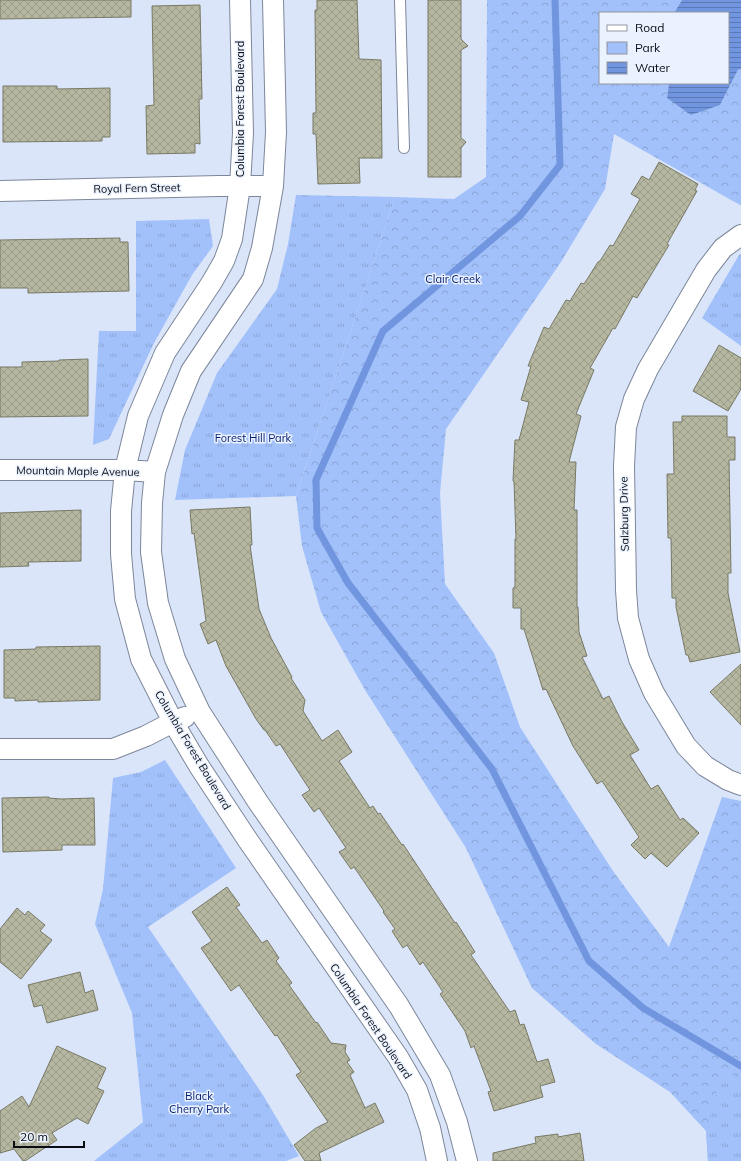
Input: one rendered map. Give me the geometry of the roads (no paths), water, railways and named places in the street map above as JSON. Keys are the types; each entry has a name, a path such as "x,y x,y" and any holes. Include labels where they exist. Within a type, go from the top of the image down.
{"street":[{"name":"Columbia Forest Boulevard","path":"240,0 243,133 240,186 232,238 224,262 165,353 138,416 125,470 121,511 121,547 125,599 141,659 173,722 247,839 398,1057 417,1090 430,1128 437,1161"},
{"path":"273,0 276,132 273,186 262,248 253,278 191,371 173,415 155,472 152,503 151,552 158,603 175,659 200,712 258,802 399,1006 440,1075 457,1122 467,1161"},
{"name":"Royal Fern Street","path":"0,191 273,186"},
{"name":"Salzburg Drive","path":"741,235 723,248 706,270 648,369 634,399 626,427 624,466 626,590 628,618 639,659 654,693 686,746 705,766 728,780 741,785"},
{"name":"Mountain Maple Avenue","path":"0,470 125,470 155,472"},
{"path":"0,749 114,749 146,736 173,722 200,712"}],"lane":[{"path":"400,0 404,148"}],"water":[{"path":"682,0 741,0 741,69 738,70 720,105 691,115 667,98 669,84 729,84 729,12 675,12"}],"waterway":[{"path":"555,0 560,165 520,216 383,331 316,480 317,528 348,583 492,769 589,961 643,1008 741,1066"}],"park label":[{"name":"Clair Creek","path":"453,279"},
{"name":"Forest Hill Park","path":"253,438"},
{"name":"Black Cherry Park","path":"199,1102"}]}
